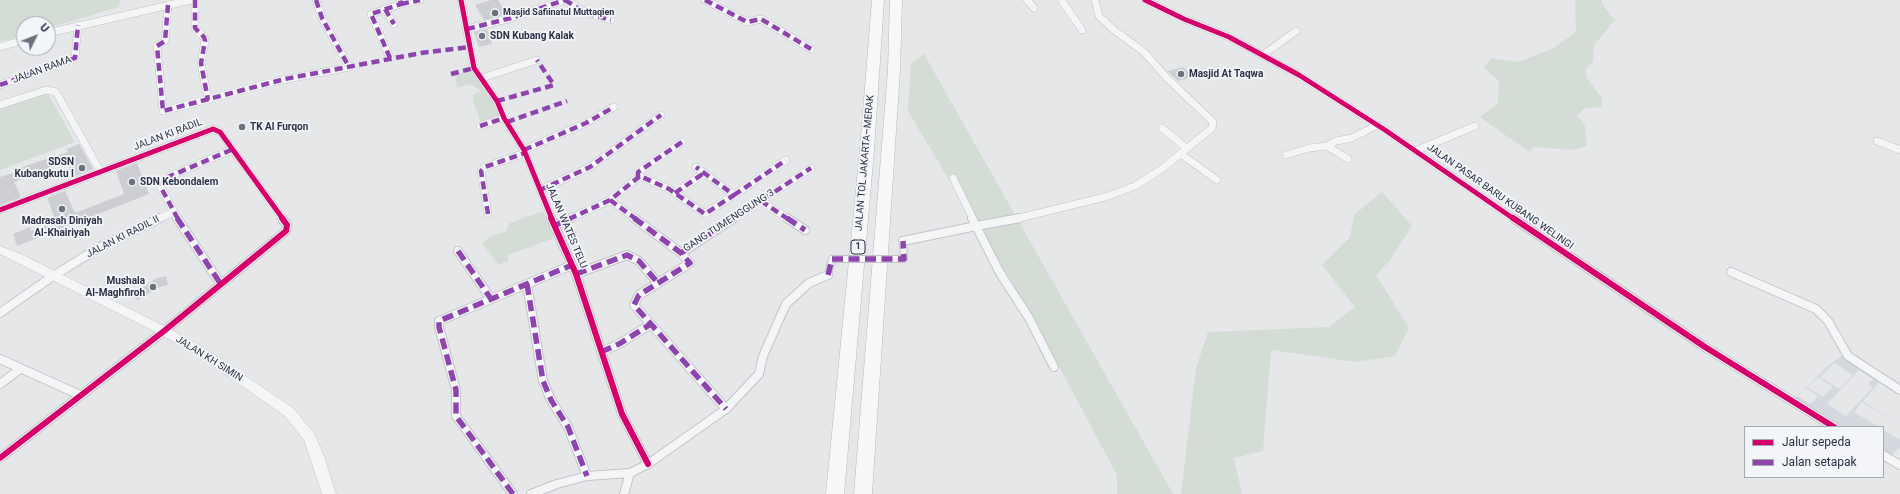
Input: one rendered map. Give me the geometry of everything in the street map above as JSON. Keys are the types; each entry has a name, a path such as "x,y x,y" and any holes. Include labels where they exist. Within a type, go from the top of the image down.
{"highway":[{"name":"JALAN TOL JAKARTA–MERAK","path":"835,494 867,150 878,0"},
{"path":"863,494 894,70 896,0"}],"street":[{"path":"56,32 78,25 191,0"},
{"path":"195,0 195,28 204,37 205,41 201,63 208,100"},
{"path":"168,5 165,41 157,46 162,94 162,111 277,81 349,67 322,18 316,0"},
{"path":"390,58 371,14 400,2 420,0"},
{"name":"JALAN WATES TELU","path":"461,0 474,68 497,101 504,118 525,152 554,226 576,274 622,414 648,464"},
{"path":"467,29 511,18 565,0 586,13 611,20"},
{"path":"705,0 747,22 756,18 761,19 811,49"},
{"path":"1027,0 1034,8"},
{"path":"1064,0 1082,30"},
{"path":"531,494 557,484 587,476 630,473 648,464 726,409 759,374 763,356 780,314 786,304 809,283 828,274 832,259 904,259 903,241 1038,214 1105,197 1135,186 1152,176 1209,131 1213,125 1212,122 1166,77 1144,52 1099,16 1095,0"},
{"name":"JALAN PASAR BARU KUBANG WELINGI","path":"1145,0 1263,54 1299,75 1377,125 1705,348 1832,426"},
{"path":"385,9 394,24"},
{"name":"JALAN RAMA","path":"0,85 75,58 78,25"},
{"path":"1263,54 1296,31"},
{"path":"0,47 16,42"},
{"path":"482,78 537,60"},
{"path":"0,105 46,90 56,92 100,171"},
{"path":"488,214 481,171 485,167 525,152 586,123 614,107"},
{"path":"540,190 590,167 662,115"},
{"path":"480,126 504,118"},
{"path":"1286,154 1309,148 1327,146 1336,141 1352,138 1377,125"},
{"path":"1415,151 1475,126"},
{"path":"1162,128 1183,151 1217,180"},
{"name":"JALAN KI RADIL","path":"0,210 100,171 213,130 220,132 231,150 287,225 286,230 220,283 164,331 0,458"},
{"path":"1877,141 1900,150"},
{"path":"554,226 610,200 638,176 638,172 682,142"},
{"path":"1327,146 1348,159"},
{"path":"220,283 173,212 159,184 161,180 231,150"},
{"name":"GANG TUMENGGUNG 3","path":"638,176 646,177 675,192 705,214 786,160"},
{"name":"GANG TUMENGGUNG 3","path":"696,167 734,195"},
{"name":"GANG TUMENGGUNG 3","path":"610,200 681,253 811,168"},
{"path":"675,192 704,173"},
{"path":"953,178 1000,273 1029,318 1054,368"},
{"path":"761,201 805,230"},
{"name":"JALAN KI RADIL II","path":"0,313 52,276 100,247 173,212"},
{"name":"JALAN KH SIMIN","path":"0,250 17,257 52,276 164,331 205,354 289,412 309,437 317,456 329,494"},
{"path":"458,251 490,299"},
{"path":"681,253 688,260 690,265 658,282 639,295 634,305 726,409"},
{"path":"576,274 627,255 639,261 647,268 658,282"},
{"path":"513,494 456,416 456,390 438,327 439,322 572,265"},
{"path":"1731,272 1816,309 1828,321 1848,356 1900,390"},
{"path":"527,284 543,381 551,400 568,426 587,476"},
{"path":"601,352 619,344 651,324"},
{"path":"0,359 80,395"},
{"path":"0,384 20,369"},
{"path":"1884,456 1900,465"},
{"path":"624,494 630,473"}],"shaded area":[{"path":"0,0 120,0 119,7 56,26 56,16 16,16 16,37 0,42"},
{"path":"1575,0 1602,0 1602,4 1615,20 1594,45 1593,62 1586,69 1586,77 1602,98 1602,107 1585,108 1577,115 1585,126 1587,146 1572,150 1534,147 1529,152 1480,117 1498,103 1499,81 1484,68 1491,58 1518,62 1554,48 1576,32"},
{"path":"924,54 1173,494 1117,494 1117,475 1049,348 908,111 911,63"},
{"path":"472,71 494,101 500,117 481,123 473,101 473,95 480,92 479,89 470,84 457,88 455,75"},
{"path":"47,92 75,142 0,170 0,108"},
{"path":"1382,192 1412,226 1390,260 1376,275 1409,328 1395,356 1356,362 1271,350 1263,451 1234,458 1242,494 1181,494 1196,368 1208,332 1329,327 1355,307 1322,265 1350,237 1354,215"},
{"path":"543,211 554,238 508,255 508,261 499,265 482,243 492,235 505,232 510,223"},
{"path":"1842,355 1882,379 1863,401 1900,425 1862,402 1854,412 1877,426 1841,426 1794,399 1829,365","holes":["1834,363 1853,375 1840,389 1820,377","1859,370 1873,379 1868,384 1873,387 1846,416 1827,404","1818,377 1833,387 1823,397 1807,387","1806,388 1818,396 1810,404 1798,396"]},
{"path":"1884,431 1900,440 1900,448 1891,455 1884,452"}],"building":[{"name":"Masjid Safiinatul Muttaqien","path":"491,0 498,0 507,14 484,20 475,5"},
{"name":"SDN Kubang Kalak","path":"487,29 492,44 479,47 474,32"},
{"name":"Masjid At Taqwa","path":"1183,67 1193,77 1178,81 1168,71"},
{"path":"79,144 93,169 73,177 67,162 14,182 21,197 0,205 0,177 23,170 22,167 68,152 67,149"},
{"path":"137,163 149,194 17,246 13,234 30,227 31,231 56,221 47,198 65,191 75,213 124,194 116,171"},
{"name":"Mushala Al-Maghfiroh","path":"166,276 168,285 157,288 138,300 131,296 155,279"}],"marked path":[{"path":"195,0 195,28 204,37 205,41 201,63 208,100"},
{"path":"316,0 322,18 349,67"},
{"path":"390,58 371,14 401,4 400,0"},
{"path":"401,4 420,0"},
{"path":"565,0 586,13 611,20"},
{"path":"467,29 511,18 565,0"},
{"path":"705,0 747,22 761,19 811,49"},
{"path":"168,5 165,41 157,46 163,111 285,79 421,53 470,47"},
{"path":"385,9 394,24"},
{"path":"0,85 75,58 78,25"},
{"path":"497,101 554,85 537,60"},
{"path":"451,74 474,68"},
{"path":"507,122 567,101"},
{"path":"524,150 586,123 614,107"},
{"path":"540,190 590,167 661,115"},
{"path":"480,126 504,118"},
{"path":"638,177 638,172 682,142"},
{"path":"220,283 173,212 159,184 168,177 231,150"},
{"path":"488,214 481,171 485,167 525,153"},
{"path":"734,195 786,160"},
{"path":"554,226 610,200 640,176 669,189 705,214 734,195 696,167"},
{"path":"681,253 811,168"},
{"path":"675,193 704,173"},
{"path":"610,200 681,253 690,263 639,295 634,305 726,409"},
{"path":"761,201 805,230"},
{"path":"828,275 832,259 904,259 903,241"},
{"path":"458,251 491,299"},
{"path":"576,274 627,255 639,261 658,283"},
{"path":"513,494 456,416 456,390 439,327 439,321 572,265"},
{"path":"527,284 543,381 551,400 568,427 587,476"},
{"path":"601,352 619,344 651,324"}],"cycle path":[{"path":"461,0 474,68 497,101 504,118 524,150 563,247 576,274 622,414 648,464"},
{"path":"1145,0 1184,19 1229,37 1299,75 1385,130 1565,254 1705,347 1832,426"},
{"path":"0,210 213,129 220,132 287,225 286,231 164,331 0,458"}],"place":[{"name":"Masjid Safiinatul Muttaqien","path":"495,13"},
{"name":"SDN Kubang Kalak","path":"482,36"},
{"name":"Masjid At Taqwa","path":"1181,74"},
{"name":"TK Al Furqon","path":"242,127"},
{"name":"SDSN Kubangkutu I","path":"82,168"},
{"name":"SDN Kebondalem","path":"132,182"},
{"name":"Madrasah Diniyah Al-Khairiyah","path":"62,209"},
{"name":"Mushala Al-Maghfiroh","path":"153,287"}]}
